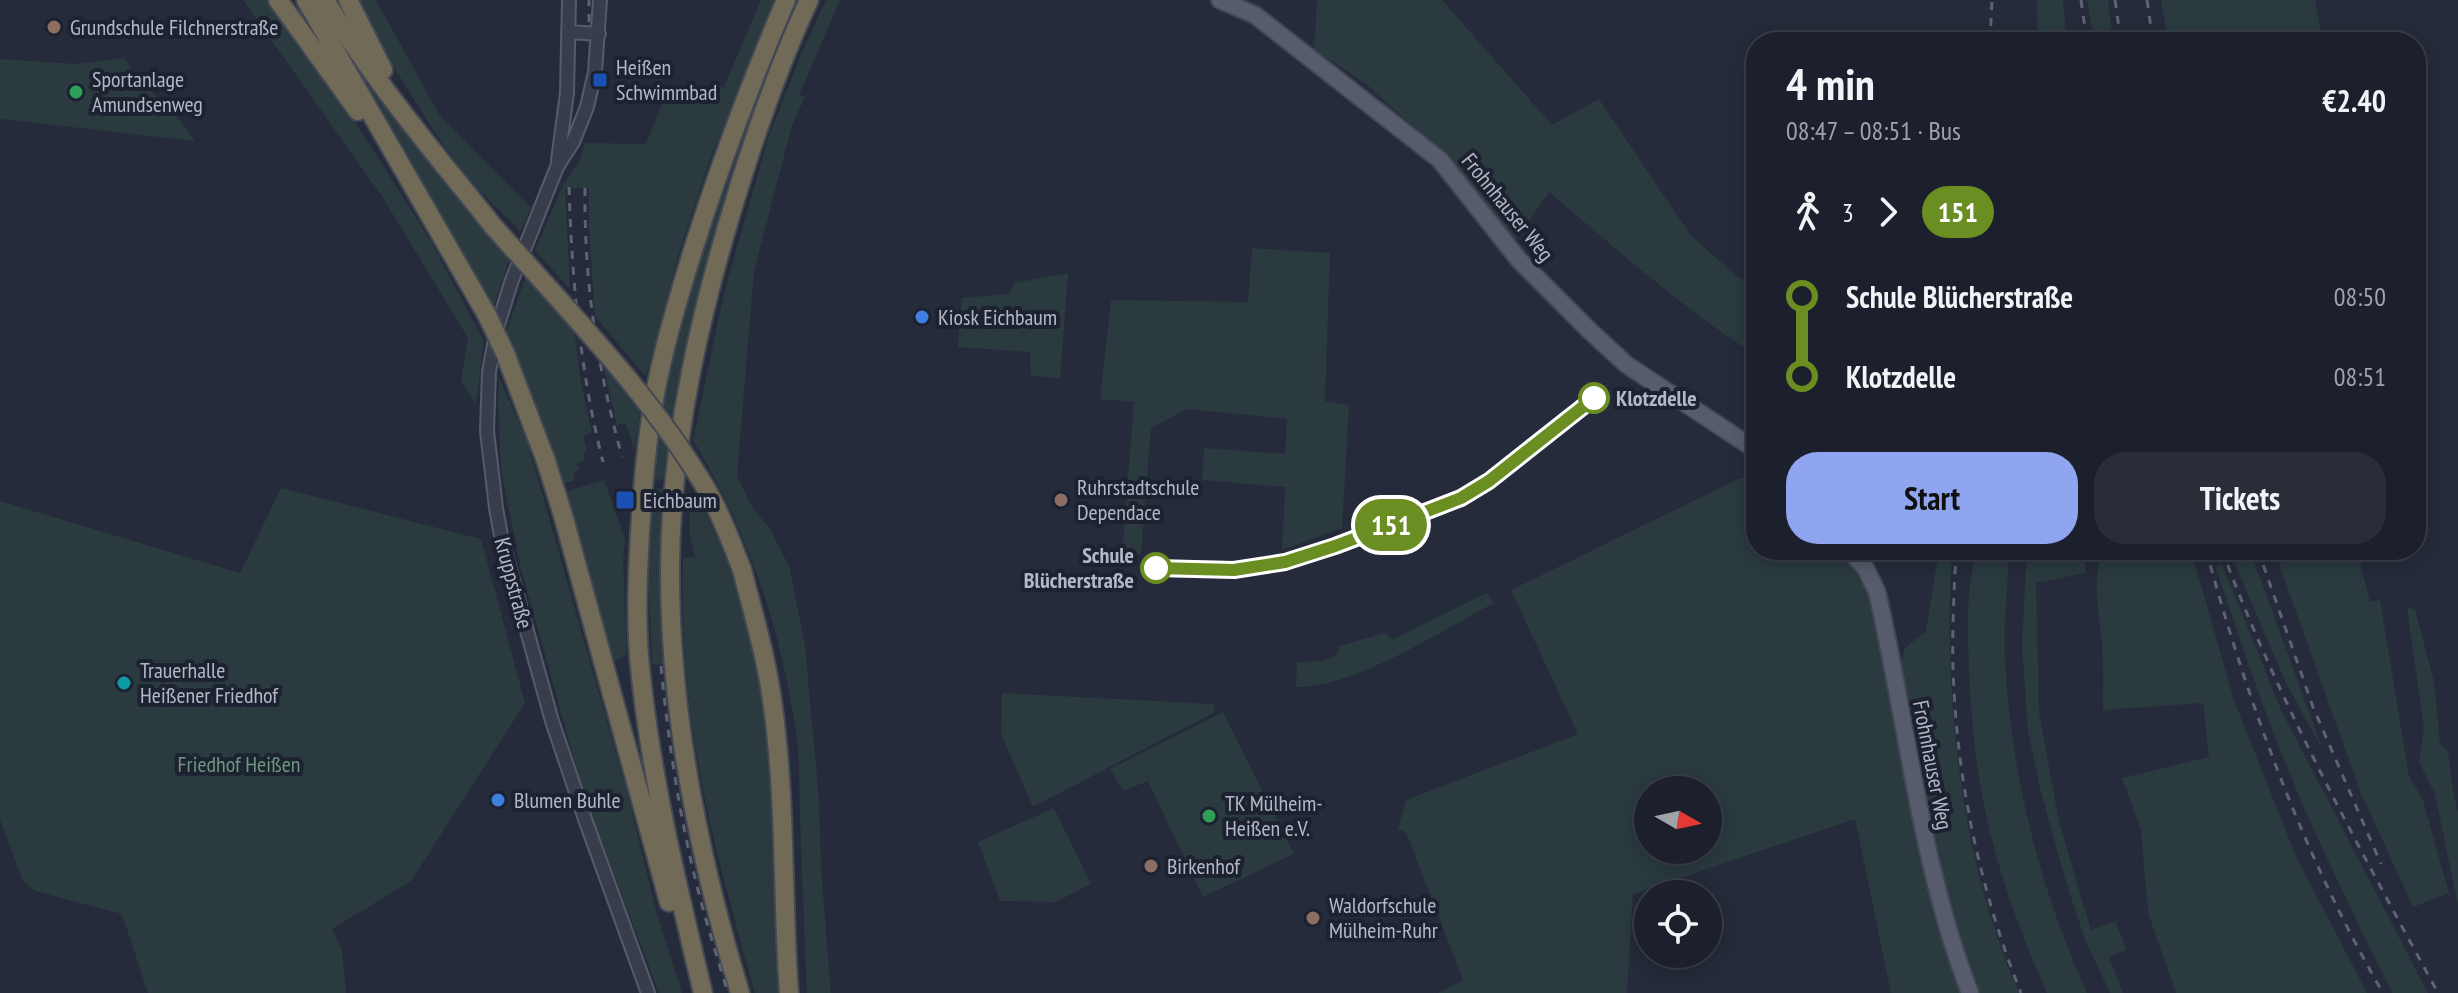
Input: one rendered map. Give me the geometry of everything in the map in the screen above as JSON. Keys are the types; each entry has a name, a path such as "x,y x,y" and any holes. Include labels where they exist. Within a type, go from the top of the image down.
{"highway":[{"path":"278,0 420,198"},
{"path":"306,0 487,315 505,353 563,515 680,942 701,993"},
{"path":"325,0 348,39 493,226 637,389 671,433 709,494 742,570 763,646 773,707 780,773 789,993"},
{"path":"348,0 415,128"},
{"path":"701,993 667,844 639,664 637,593 641,501 650,423 668,331 703,215 743,104 786,0"},
{"path":"740,993 708,875 680,727 671,612 672,517 688,390 710,285 770,95 809,0"}],"main road":[{"name":"Frohnhauser Weg","path":"1220,0 1255,15 1440,160 1519,260 1590,331 1627,365 1746,443"},
{"name":"Frohnhauser Weg","path":"1858,560 1877,592 1935,885 1970,993"}],"street":[{"name":"Kruppstraße","path":"557,167 567,93 569,0"},
{"name":"Kruppstraße","path":"600,0 595,72 587,107 573,142 557,167 512,280 497,328 487,390 488,451 502,541 552,721 648,993"},
{"path":"568,32 599,34"}],"green space":[{"path":"243,0 271,0 365,137 430,240 484,341 476,404 461,381 468,338 383,198"},
{"path":"359,0 376,0 440,116 531,208 521,231 468,180 380,45"},
{"path":"761,0 776,0 712,154 680,249 646,377 595,316 589,188 565,188 570,289 535,250 562,187 580,160 585,143 646,144 669,85 724,87"},
{"path":"826,0 840,0 799,95 805,97 792,125 754,271 737,476 753,509 769,527 789,566 805,646 819,800 831,993 807,993 798,752 789,692 771,617 746,544 693,440 724,293 768,138"},
{"path":"1317,0 1442,0 1552,125 1599,99 1691,236 1746,282 1746,348 1676,298 1549,192 1515,241 1445,155 1366,84 1314,49"},
{"path":"2037,0 2063,0 2066,32 2037,32"},
{"path":"2087,0 2108,0 2112,32 2092,32"},
{"path":"2161,0 2315,0 2321,32 2166,32"},
{"name":"Sportanlage Amundsenweg","path":"124,58 195,141 0,119 0,59 77,64"},
{"path":"370,83 510,258 494,306 365,88"},
{"path":"743,135 747,136 667,480 653,479 667,393 686,307 707,236"},
{"path":"1252,248 1330,253 1325,401 1349,405 1342,528 1282,550 1285,487 1202,480 1204,448 1285,454 1287,419 1187,409 1151,428 1141,554 1122,555 1134,402 1100,399 1111,300 1248,302"},
{"path":"1068,273 1060,379 1031,375 1030,352 958,347 962,298 1009,294 1015,283"},
{"path":"526,275 574,329 592,433 583,436 587,451 583,453 585,460 577,462 580,470 573,472 575,480 563,484 537,407 506,333"},
{"path":"602,361 641,409 634,451 626,423 617,425"},
{"path":"499,377 528,444 626,788 657,914 682,993 659,993 584,796 521,568 501,472"},
{"path":"1740,478 1746,478 1746,560 1848,560 1874,598 1912,732 1901,661 1905,648 1926,631 1937,560 1952,560 1950,662 1960,776 1982,887 2019,993 1891,993 1855,819 1722,864 1722,776 1634,776 1634,864 1722,864 1674,880 1634,880 1627,993 1438,993 1463,980 1406,832 1398,829 1406,800 1578,734 1511,590"},
{"path":"604,480 625,539 627,654 613,663 565,492"},
{"name":"Friedhof Heißen","path":"281,488 481,539 525,703 411,881 332,929 342,950 346,993 148,993 122,914 35,891 23,881 0,820 0,501 240,573"},
{"path":"653,488 667,489 665,664 652,665 648,566"},
{"path":"690,497 699,499 742,603 767,711 774,786 780,993 755,993 724,881 699,769 688,693 683,626 683,558 695,557 690,535"},
{"path":"1974,560 2008,560 2005,661 2021,789 2055,914 2087,993 2047,993 2026,944 1992,841 1978,768 1971,703 1970,584"},
{"path":"2026,560 2085,560 2086,573 2036,583 2039,712 2059,822 2091,930 2115,921 2127,950 2109,957 2123,993 2110,993 2085,940 2063,872 2028,731 2022,645"},
{"path":"2099,560 2194,560 2234,700 2295,854 2367,993 2176,993 2148,913 2141,830 2122,778 2209,757 2203,703 2103,710 2103,652 2097,578"},
{"path":"2233,560 2254,560 2323,751 2286,683"},
{"path":"2278,560 2360,560 2370,602 2380,600 2409,776 2423,800 2449,893 2413,907 2360,791"},
{"path":"2222,564 2282,712 2428,993 2392,993 2338,881 2299,796 2258,692 2215,566"},
{"path":"1487,593 1494,603 1397,656 1343,679 1296,687 1297,662 1323,661 1337,655 1339,646 1385,633 1394,639"},
{"path":"2407,608 2415,609 2434,682 2440,744 2448,752 2458,812 2458,905 2435,794 2419,762 2424,728"},
{"path":"1002,693 1213,704 1215,712 1033,807 1001,734"},
{"name":"TK Mülheim- Heißen e.V.","path":"1223,712 1294,854 1203,897 1148,781 1123,791 1110,769"},
{"path":"1054,808 1091,884 1056,902 1000,901 978,842"}],"railway":[{"path":"589,0 589,22"},
{"path":"1990,32 1992,0"},
{"path":"2081,0 2086,32"},
{"path":"2115,0 2120,32"},
{"path":"2147,0 2152,32"},
{"path":"569,187 578,326 588,394 603,462"},
{"path":"585,188 587,258 594,324 622,457"},
{"path":"1956,560 1953,672 1961,767 1984,882 2021,993"},
{"path":"2209,560 2240,664 2280,777 2328,887 2383,993"},
{"path":"2226,560 2295,720 2438,993"},
{"path":"2262,560 2313,707 2381,864"},
{"path":"661,666 685,832 700,899 728,993"}],"bus line":[{"name":"151","path":"1156,568 1234,570 1285,562 1461,498 1489,481 1594,398"}],"place":[{"name":"Grundschule Filchnerstraße","path":"54,27"},
{"name":"Heißen Schwimmbad","path":"600,80"},
{"name":"Sportanlage Amundsenweg","path":"76,92"},
{"name":"Kiosk Eichbaum","path":"922,317"},
{"name":"Klotzdelle","path":"1594,398"},
{"name":"Eichbaum","path":"625,500"},
{"name":"Ruhrstadtschule Dependace","path":"1061,500"},
{"name":"Schule Blücherstraße","path":"1156,568"},
{"name":"Trauerhalle Heißener Friedhof","path":"124,683"},
{"name":"Blumen Buhle","path":"498,800"},
{"name":"TK Mülheim- Heißen e.V.","path":"1209,816"},
{"name":"Birkenhof","path":"1151,866"},
{"name":"Waldorfschule Mülheim-Ruhr","path":"1313,918"}]}
